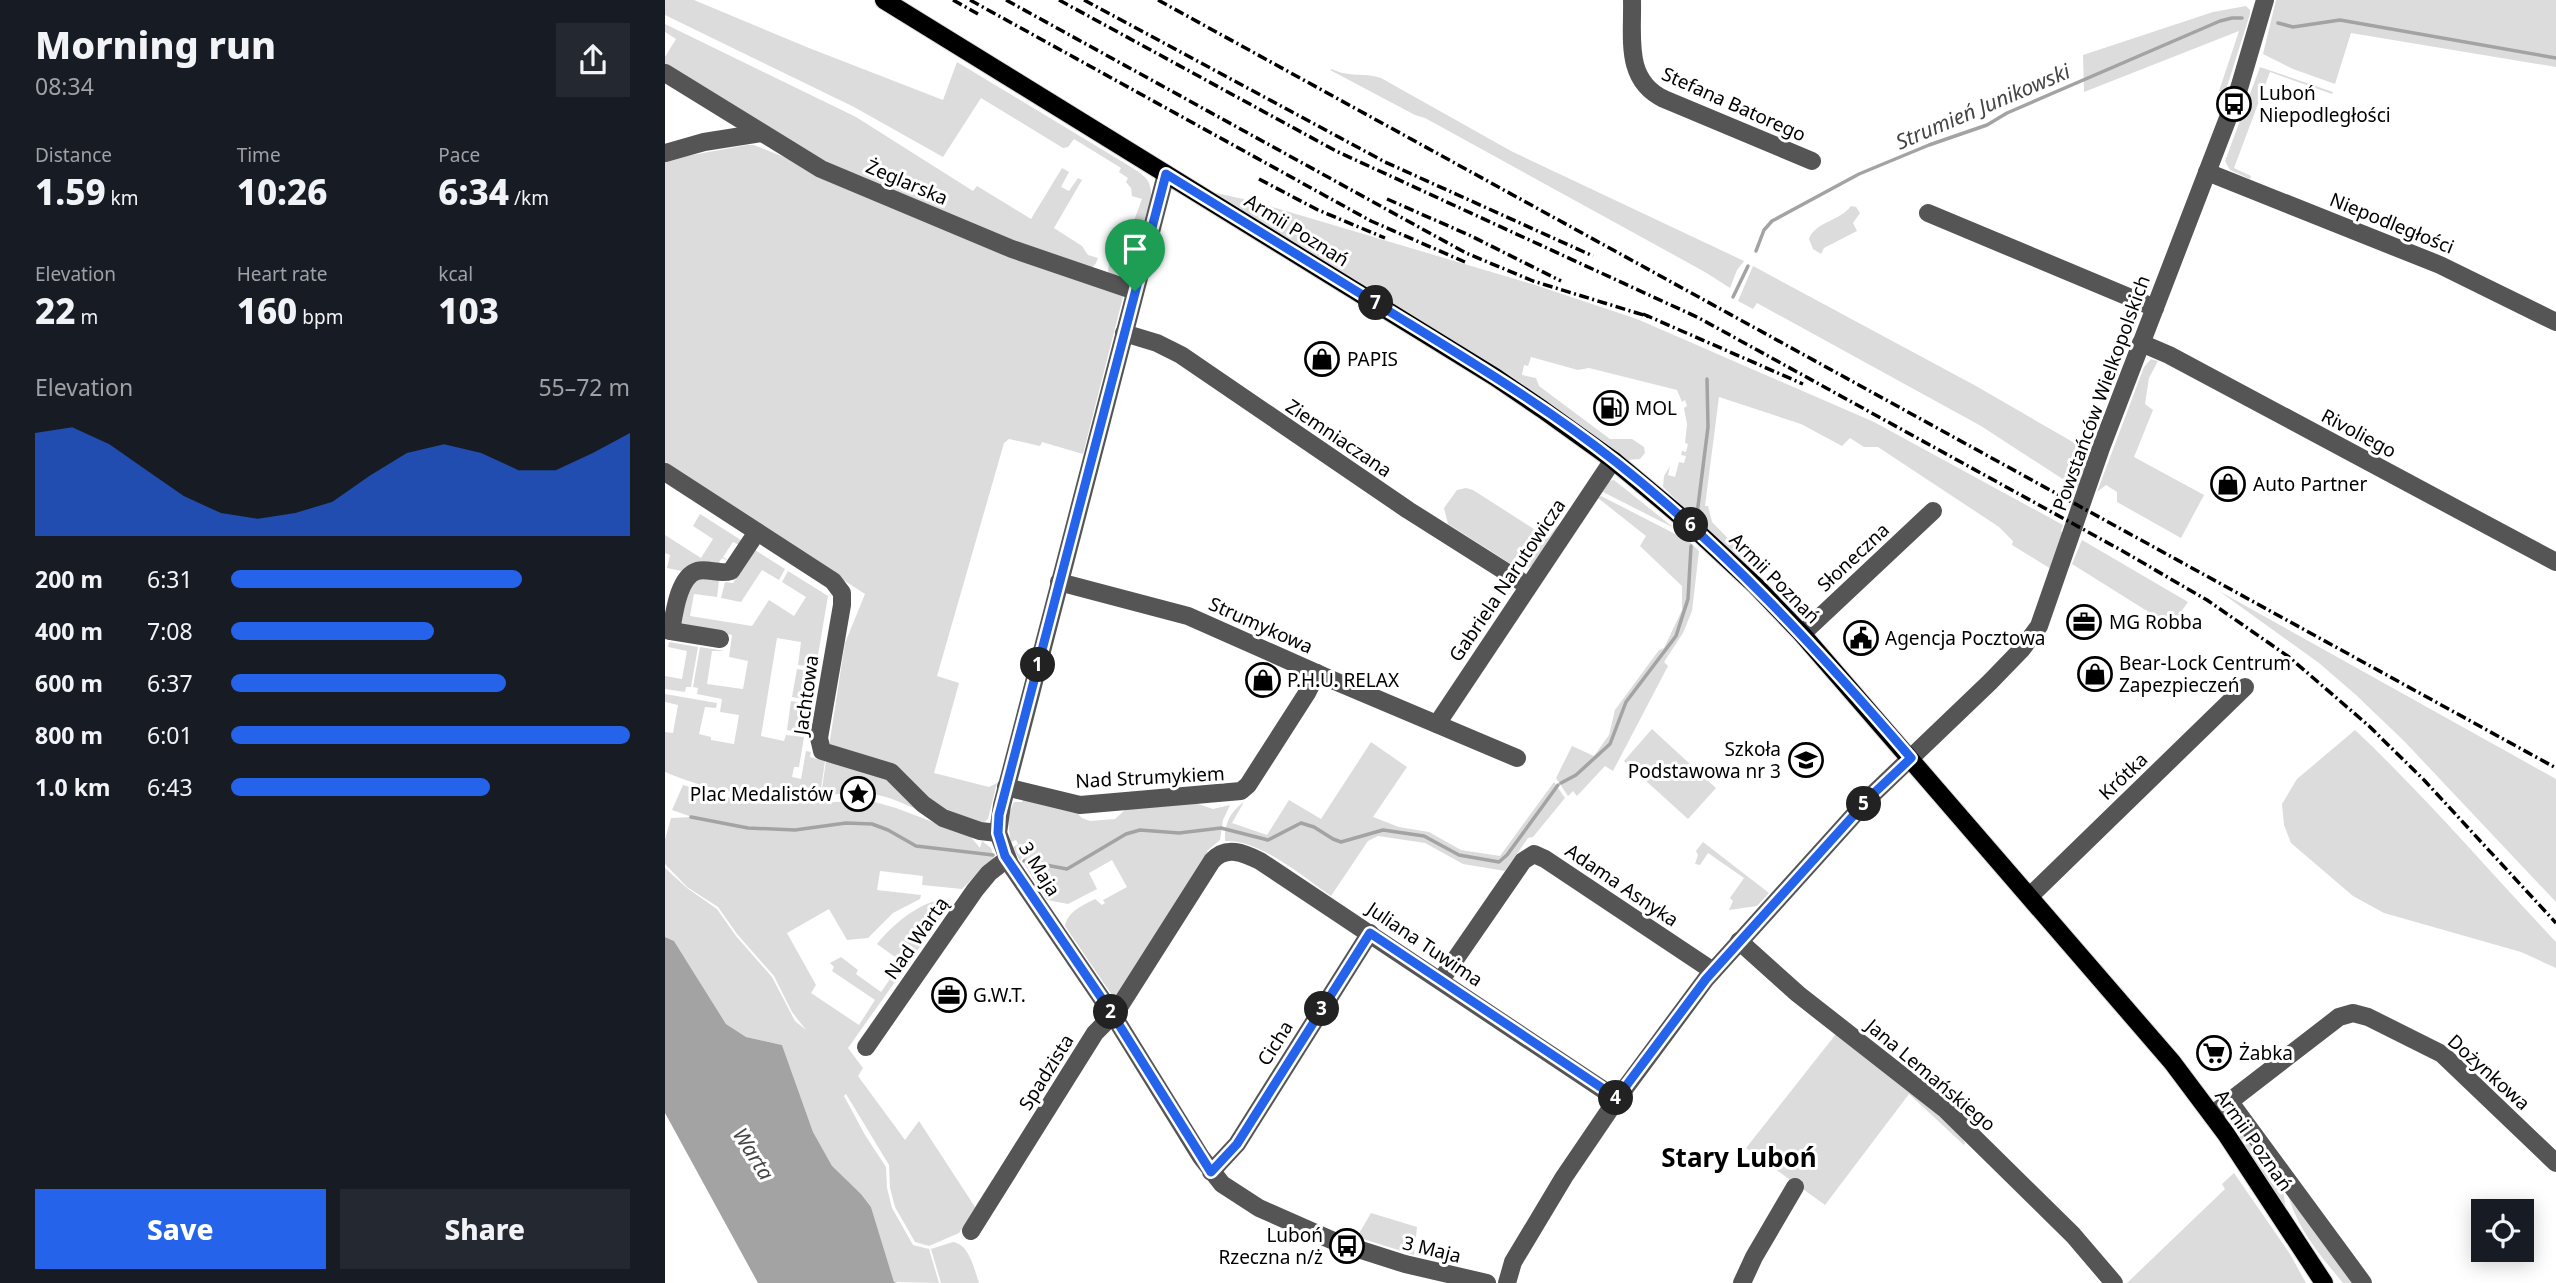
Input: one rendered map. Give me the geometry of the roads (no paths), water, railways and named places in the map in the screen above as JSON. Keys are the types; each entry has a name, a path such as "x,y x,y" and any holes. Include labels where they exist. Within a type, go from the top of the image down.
{"main road":[{"name":"Armii Poznań","path":"884,0 1495,377 1613,460 1716,548 1802,634 2155,1042 2212,1115 2324,1283"}],"street":[{"name":"Stefana Batorego","path":"1632,0 1635,67 1640,82 1646,88 1664,99 1812,161"},
{"name":"Powstańców Wielkopolskich","path":"1507,1283 1513,1262 1546,1204 1617,1098 1713,971 1872,795 2016,656 2039,626 2141,343 2241,83 2265,0"},
{"name":"Żeglarska","path":"665,74 829,172 1013,249 1135,291"},
{"path":"665,152 703,142 761,133"},
{"name":"Niepodległości","path":"2207,172 2447,268 2556,322"},
{"name":"3 Maja","path":"1166,174 1006,787 998,833 1007,859 1113,1015 1211,1172 1227,1188 1250,1203 1317,1235 1461,1281 1487,1283"},
{"path":"1928,213 2155,308"},
{"name":"Ziemniaczana","path":"1123,333 1174,350 1408,510 1528,586"},
{"name":"Rivoliego","path":"2141,343 2169,355 2556,562"},
{"name":"Gabriela Narutowicza","path":"1437,724 1613,460"},
{"name":"Jachtowa","path":"665,472 834,581 842,593 819,738 822,751 891,772 930,810 952,822 998,833"},
{"name":"Słoneczna","path":"1802,634 1933,511"},
{"path":"720,639 668,630 676,600 688,578 700,571 731,571 757,532"},
{"name":"Strumykowa","path":"1059,582 1188,616 1517,758"},
{"name":"Nad Strumykiem","path":"1006,787 1089,806 1241,791 1263,762 1317,673"},
{"name":"Krótka","path":"2030,896 2245,687"},
{"name":"Juliana Tuwima","path":"1207,869 1216,856 1226,851 1252,857 1617,1098"},
{"name":"Adama Asnyka","path":"1441,980 1523,861 1534,854 1713,971"},
{"name":"Nad Wartą","path":"866,1047 975,890 993,869 1007,859"},
{"name":"Spadzista","path":"971,1231 1095,1033 1113,1015 1207,869"},
{"name":"Cicha","path":"1211,1172 1237,1144 1370,933"},
{"name":"Jana Lemańskiego","path":"1739,941 1798,994 1946,1110 2073,1235 2114,1283"},
{"name":"Dożynkowa","path":"2212,1115 2340,1017 2354,1013 2368,1017 2442,1054 2556,1163"},
{"name":"Armii Poznań","path":"2230,1102 2364,1283"},
{"path":"1742,1283 1795,1187"}],"water":[{"name":"Warta","path":"665,937 674,941 726,1024 746,1037 782,1045 813,1132 832,1166 871,1207 894,1282 897,1283 758,1283 665,1113"}],"waterway":[{"name":"Strumień Junikowski","path":"1756,251 1764,230 1772,221 1859,174 1987,125 2007,113 2220,21 2242,18"},
{"name":"Strumień Junikowski","path":"2278,23 2293,27 2340,20 2556,58"},
{"name":"Strumień Junikowski","path":"1733,297 1748,266"},
{"name":"Strumień Junikowski","path":"1697,514 1708,427 1707,379"},
{"name":"Strumień Junikowski","path":"1561,783 1576,775 1610,744 1626,702 1676,636 1688,599 1691,546"},
{"name":"Strumień Junikowski","path":"1024,861 1067,869 1126,834 1140,830 1179,833 1221,828 1268,840 1301,823 1341,842 1383,830 1424,836 1459,855 1499,862 1558,785"},
{"name":"Strumień Junikowski","path":"691,817 748,828 795,830 846,823 872,824 916,846 993,855"}],"railway":[{"path":"953,0 978,14"},
{"path":"970,0 1371,221 1465,262"},
{"path":"1006,0 1466,253 1533,281 1650,317"},
{"path":"1059,0 1336,151 1699,318 2207,600 2289,657 2369,726 2424,780 2556,923"},
{"path":"1084,0 1385,162 1593,256"},
{"path":"1158,0 2556,768"},
{"path":"1259,179 1318,210 1385,238"},
{"path":"1387,199 1469,235 1561,281"},
{"path":"1643,314 1803,384"}],"place":[{"name":"Luboń Niepodległości","path":"2234,104"},
{"name":"PAPIS","path":"1322,359"},
{"name":"MOL","path":"1611,408"},
{"name":"Auto Partner","path":"2228,484"},
{"name":"MG Robba","path":"2084,622"},
{"name":"Agencja Pocztowa","path":"1861,638"},
{"name":"Bear-Lock Centrum Zapezpieczeń","path":"2095,674"},
{"name":"P.H.U. RELAX","path":"1263,680"},
{"name":"Szkoła Podstawowa nr 3","path":"1806,760"},
{"name":"Plac Medalistów","path":"858,794"},
{"name":"G.W.T.","path":"949,995"},
{"name":"Żabka","path":"2214,1053"},
{"name":"Luboń Rzeczna n/ż","path":"1347,1246"}],"district":[{"name":"Stary Luboń","path":"1739,1158"}]}
